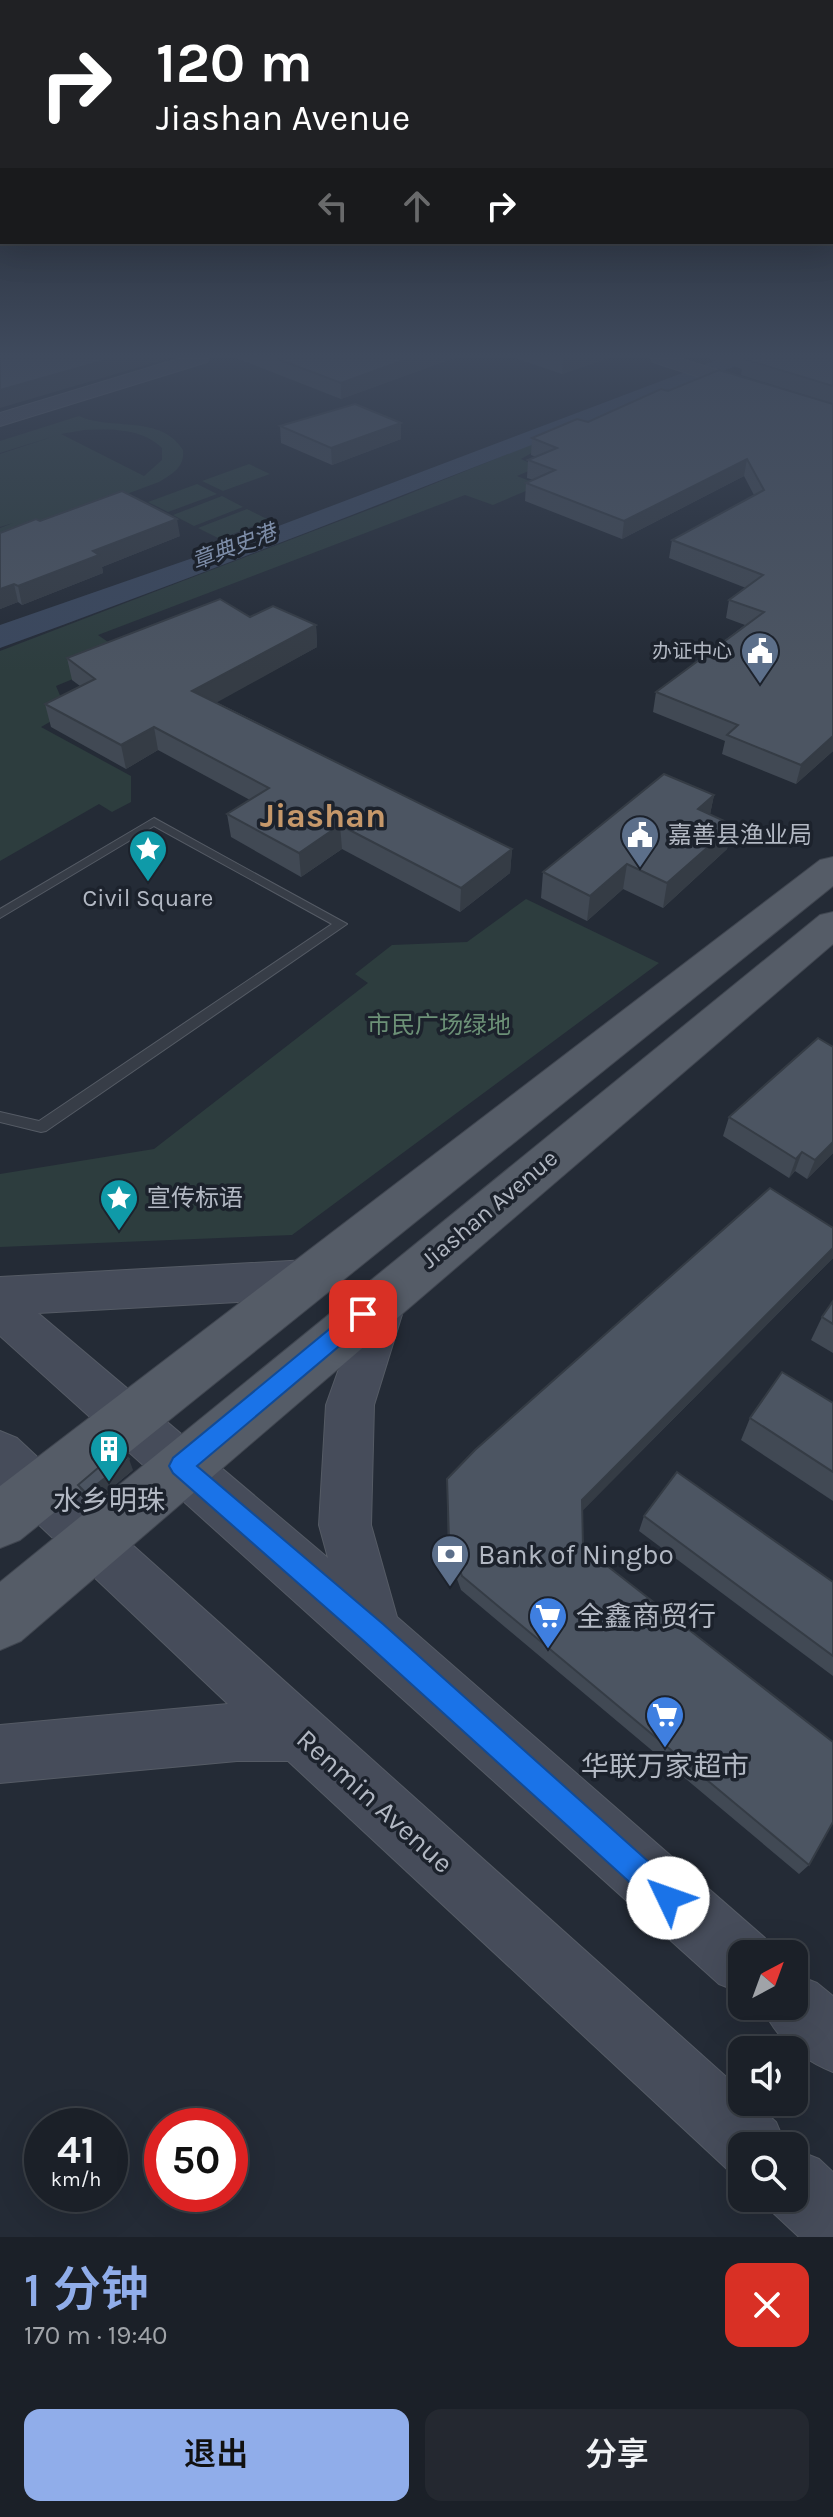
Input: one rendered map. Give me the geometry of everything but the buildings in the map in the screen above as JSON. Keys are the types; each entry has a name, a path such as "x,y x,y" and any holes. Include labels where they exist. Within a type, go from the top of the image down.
{"main road":[{"path":"19,1506 833,868"},
{"name":"Jiashan Avenue","path":"0,1620 833,924"},
{"path":"0,1296 308,1279"},
{"path":"374,1633 345,1525 350,1405 386,1295"},
{"path":"0,1308 374,1633 728,1949"},
{"name":"Renmin Avenue","path":"0,1454 19,1506 91,1542 737,2132"},
{"path":"0,1754 237,1732 299,1732"},
{"path":"808,2018 833,2039"},
{"path":"808,2197 833,2220"}],"lane":[{"path":"0,914 154,821 341,924 41,1127 0,1117"}],"green space":[{"path":"0,462 117,462 144,476 159,462 181,462 159,482 0,541 0,528 13,523 0,527"},
{"path":"487,462 528,462 538,467 517,476 540,485 493,505 465,495 98,635 128,656 56,686 67,712 41,727 131,776 131,802 112,812 99,804 0,861 0,651"},
{"path":"249,464 270,474 223,491 202,481"},
{"path":"197,484 217,494 168,512 148,502"},
{"path":"222,496 243,507 194,526 173,515"},
{"path":"247,509 269,520 220,539 198,528"},
{"name":"市民广场绿地","path":"526,899 659,963 292,1235 0,1247 0,1174 154,1149 368,983 355,974 392,945 467,942"}],"water":[{"name":"章典史港","path":"446,462 487,462 0,648 0,625 210,552"}],"place":[{"name":"办证中心","path":"760,685"},
{"name":"嘉善县渔业局","path":"640,869"},
{"name":"Civil Square","path":"148,883"},
{"name":"宣传标语","path":"119,1232"},
{"name":"水乡明珠","path":"109,1483"},
{"name":"Bank of Ningbo","path":"450,1588"},
{"name":"全鑫商贸行","path":"548,1650"},
{"name":"华联万家超市","path":"665,1749"}],"district":[{"name":"Jiashan","path":"323,816"}],"route":[{"path":"363,1314 181,1466 374,1633 668,1898"}]}
